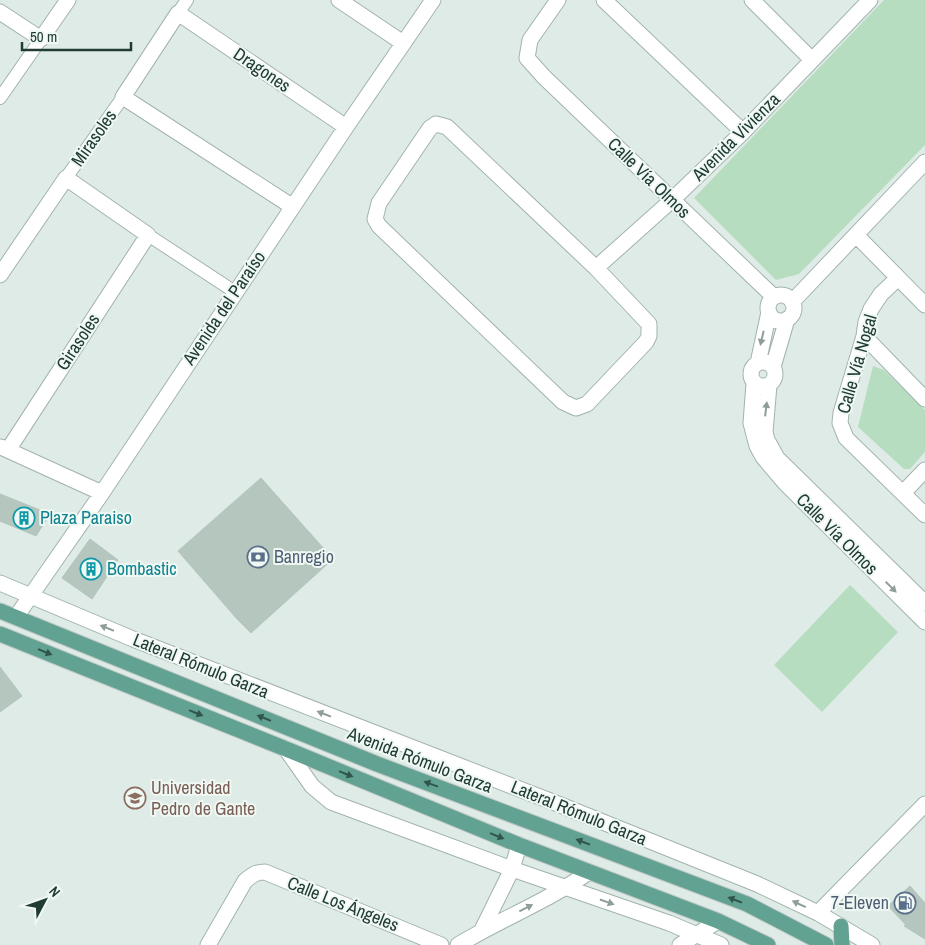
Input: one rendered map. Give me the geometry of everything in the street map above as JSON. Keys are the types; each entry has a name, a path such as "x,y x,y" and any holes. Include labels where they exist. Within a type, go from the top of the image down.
{"main road":[{"name":"Avenida Rómulo Garza","path":"0,611 377,764 747,904 826,945"},
{"path":"0,634 519,845 718,921 768,945"},
{"path":"841,926 842,945"}],"street":[{"path":"0,98 68,0"},
{"name":"Mirasoles","path":"0,275 123,97 186,0"},
{"path":"339,0 403,44"},
{"name":"Avenida del Paraíso","path":"16,617 102,493 292,207 433,0"},
{"name":"Calle Vía Olmos","path":"558,0 530,40 527,58 544,77 774,297"},
{"path":"604,0 744,132"},
{"path":"752,0 812,60"},
{"name":"Avenida Vivienza","path":"596,268 744,132 870,0"},
{"path":"0,12 41,39"},
{"name":"Dragones","path":"178,13 346,127"},
{"path":"123,97 292,207"},
{"path":"436,124 444,125 596,268 645,319 650,330 646,342 640,349 587,404 576,408 563,402 382,230 375,218 376,210 430,128 436,124"},
{"path":"792,302 925,163"},
{"path":"66,178 235,292"},
{"name":"Girasoles","path":"4,448 148,235"},
{"path":"856,235 925,305"},
{"name":"Calle Vía Nogal","path":"898,278 881,294 871,309 841,413 840,423 846,438 925,515"},
{"path":"786,296 792,302 793,312 787,319 773,367 775,371 774,379 769,385 761,386 754,383 752,370 758,363 770,301 774,297 786,296"},
{"path":"769,312 776,320 787,319"},
{"path":"864,336 925,398"},
{"path":"758,363 766,362 773,367"},
{"name":"Calle Vía Olmos","path":"754,383 752,423 757,446 763,457 785,483 925,622"},
{"name":"Calle Vía Olmos","path":"769,385 765,432 767,440 777,458 925,602"},
{"path":"4,448 102,493"},
{"path":"903,493 925,470"},
{"name":"Lateral Rómulo Garza","path":"0,583 262,690 558,804 757,884 818,913 872,945"},
{"path":"286,749 312,786 331,802 512,869 698,934 721,945"},
{"path":"818,913 925,804"},
{"path":"482,930 512,869 519,845"},
{"name":"Calle Los Ángeles","path":"208,945 245,881 254,874 265,872 441,945"},
{"path":"458,945 482,930 566,888 589,872"},
{"path":"680,945 718,921"}],"green space":[{"path":"884,0 925,0 925,145 799,274 776,280 694,198"},
{"path":"873,366 884,370 925,410 925,452 910,469 904,469 858,427"},
{"path":"850,585 898,632 822,712 774,665"}],"building":[{"path":"261,478 333,559 251,633 178,551"},
{"name":"Plaza Paraiso","path":"0,494 50,514 36,536 0,521"},
{"name":"Bombastic","path":"90,539 118,560 92,599 62,578"},
{"path":"0,667 22,696 0,712"},
{"path":"910,886 925,903 925,939 904,926 906,925 888,906"}],"place":[{"name":"Plaza Paraiso","path":"24,518"},
{"name":"Banregio","path":"258,557"},
{"name":"Bombastic","path":"91,569"},
{"name":"Universidad Pedro de Gante","path":"135,798"},
{"name":"7-Eleven","path":"905,903"}]}
